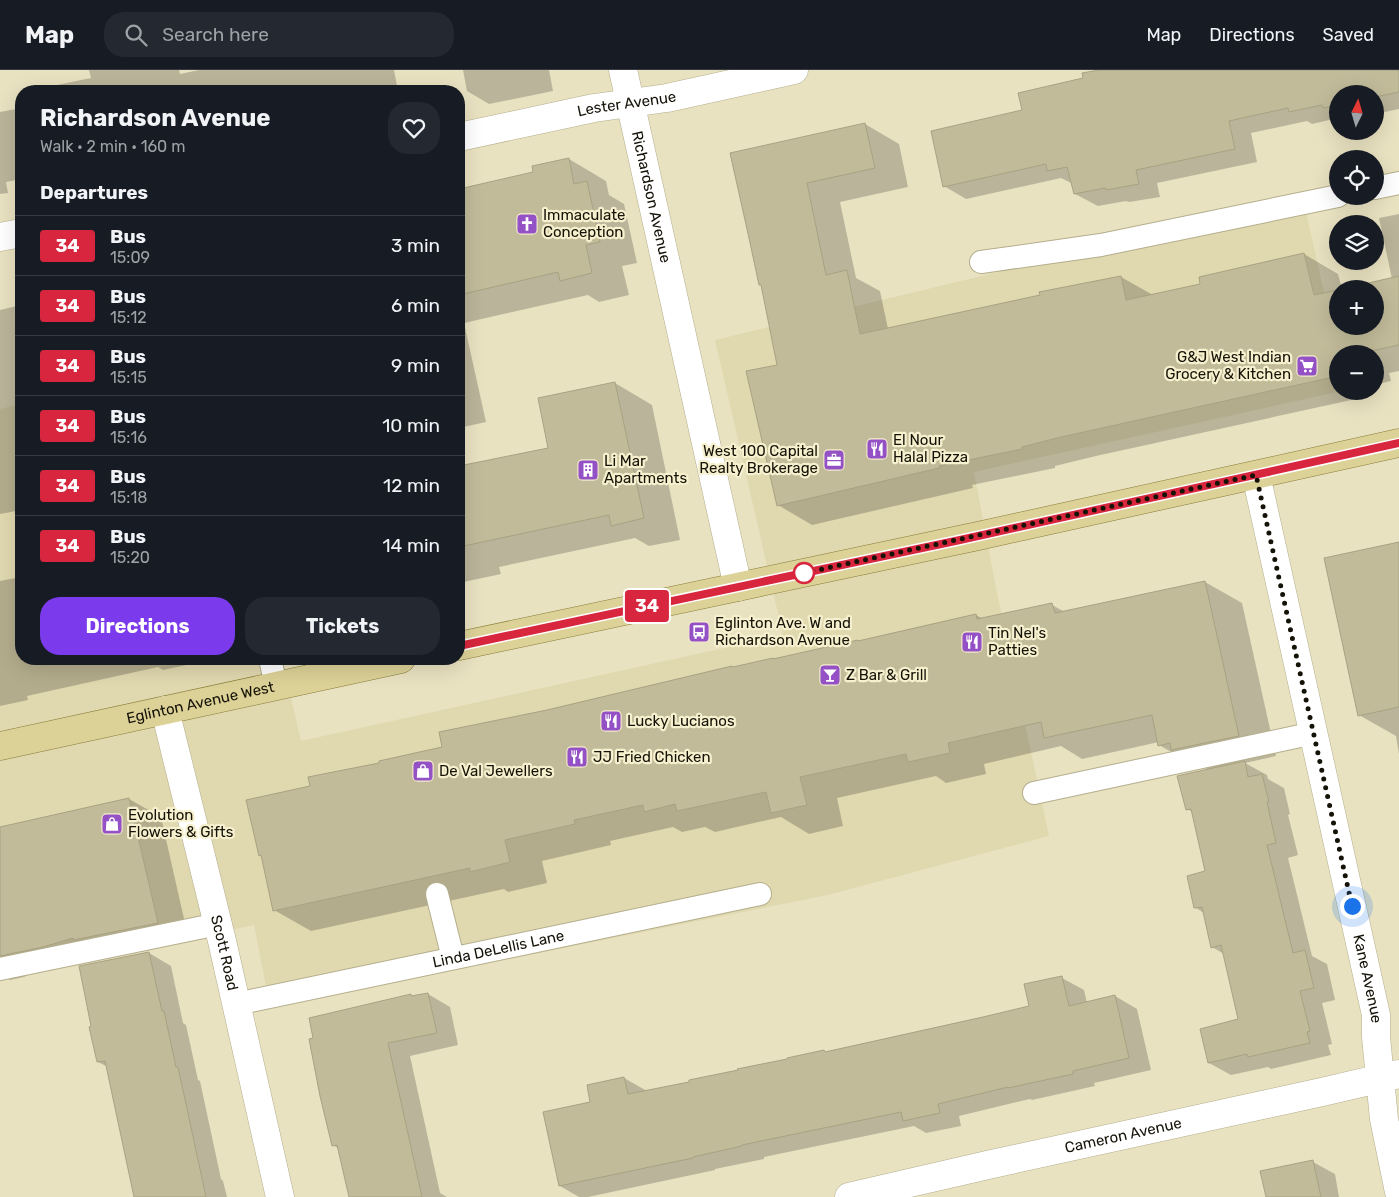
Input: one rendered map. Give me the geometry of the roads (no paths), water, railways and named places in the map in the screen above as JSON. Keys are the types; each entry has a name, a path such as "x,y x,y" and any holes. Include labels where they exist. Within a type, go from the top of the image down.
{"main road":[{"path":"465,645 1399,443"},
{"name":"Eglinton Avenue West","path":"0,746 372,665"}],"street":[{"name":"Richardson Avenue","path":"623,70 738,587"},
{"name":"Lester Avenue","path":"465,137 594,108 667,98 794,70"},
{"path":"0,237 15,234"},
{"name":"Kane Avenue","path":"1256,475 1376,1015 1376,1037 1390,1076 1384,1119 1399,1192"},
{"name":"Scott Road","path":"165,710 218,924 280,1197"},
{"name":"Cameron Avenue","path":"849,1197 1390,1076"}],"lane":[{"path":"1384,186 1399,183"},
{"path":"981,262 1101,245 1329,198"},
{"path":"271,665 276,685"},
{"path":"1034,793 1314,733"},
{"path":"437,894 453,958"},
{"name":"Linda DeLellis Lane","path":"236,1004 760,894"},
{"path":"0,969 218,924"}],"place":[{"name":"Immaculate Conception","path":"527,224"},
{"name":"G&J West Indian Grocery & Kitchen","path":"1307,366"},
{"name":"El Nour Halal Pizza","path":"877,449"},
{"name":"West 100 Capital Realty Brokerage","path":"834,460"},
{"name":"Li Mar Apartments","path":"588,470"},
{"name":"Eglinton Ave. W and Richardson Avenue","path":"699,632"},
{"name":"Tin Nel's Patties","path":"972,642"},
{"name":"Z Bar & Grill","path":"830,675"},
{"name":"Lucky Lucianos","path":"611,721"},
{"name":"JJ Fried Chicken","path":"577,757"},
{"name":"De Val Jewellers","path":"423,771"},
{"name":"Evolution Flowers & Gifts","path":"112,824"}]}
